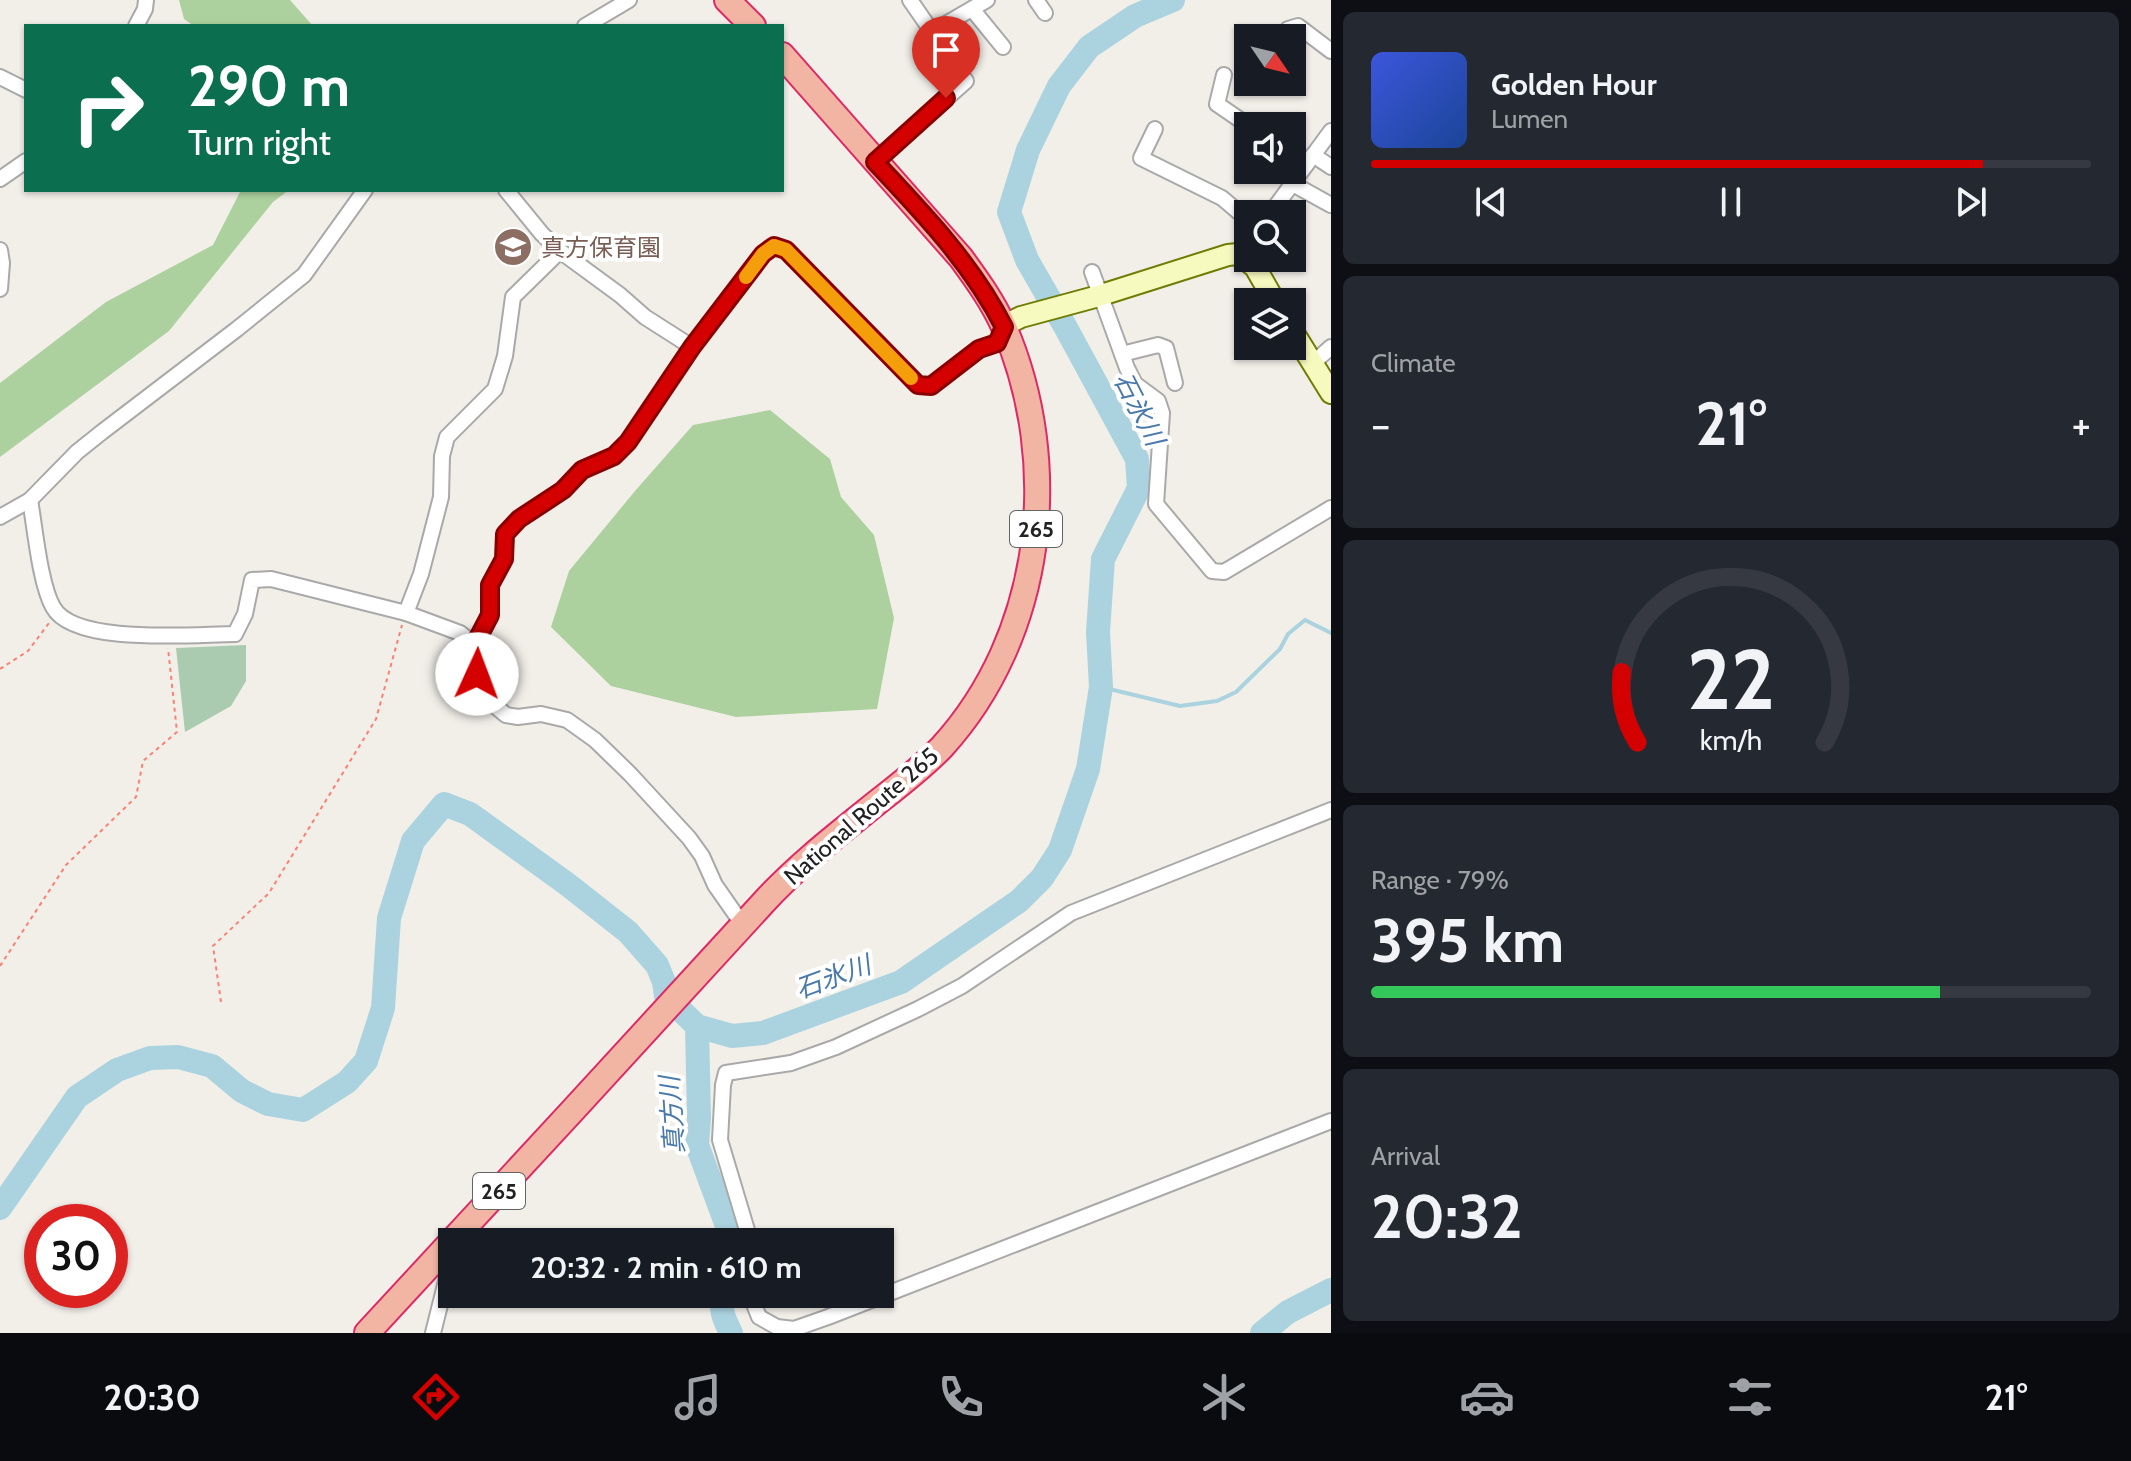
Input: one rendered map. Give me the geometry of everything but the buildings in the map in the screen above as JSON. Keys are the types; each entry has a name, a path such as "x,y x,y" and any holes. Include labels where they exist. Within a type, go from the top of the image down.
{"highway":[{"path":"727,0 751,24"},
{"name":"National Route 265","path":"465,1228 765,900 808,858 917,773 943,745 992,678 1010,639 1025,594 1036,532 1039,481 1012,322 961,258 784,57"},
{"name":"National Route 265","path":"367,1333 438,1257"}],"main road":[{"path":"1012,322 1234,251"},
{"path":"1306,354 1331,393"}],"street":[{"path":"137,24 146,0"},
{"path":"588,24 629,0"},
{"path":"875,162 966,81 910,0"},
{"path":"932,32 987,0"},
{"path":"1036,0 1045,13"},
{"path":"972,9 1003,47"},
{"path":"1306,31 1328,43"},
{"path":"1224,75 1217,104 1234,116"},
{"path":"0,77 24,89"},
{"path":"1155,129 1141,158 1222,198 1234,208"},
{"path":"1306,166 1331,131"},
{"path":"1306,159 1331,167"},
{"path":"0,179 24,162"},
{"path":"1281,200 1293,184 1331,205"},
{"path":"0,517 30,500 102,432 304,275 364,192"},
{"path":"508,192 560,251 645,317 692,347"},
{"path":"471,645 490,615 490,585 504,559 505,534 519,519 563,490 582,470 614,456 628,442 692,347 763,254 774,246 786,250 918,385 931,386 979,349 993,346 1012,322"},
{"path":"0,250 0,289"},
{"path":"406,613 421,574 441,497 442,456 447,437 495,389 505,356 513,297 560,251"},
{"path":"1092,272 1135,384 1158,401 1162,413 1156,504 1212,571 1224,572 1331,508"},
{"path":"1122,354 1158,345 1166,348 1175,383"},
{"path":"1312,364 1331,347"},
{"path":"30,500 44,581 53,608 65,620 81,628 136,636 235,634 245,614 252,580 271,579 406,613 460,633 471,645 484,693 494,705 506,715 541,714 567,720 595,740 689,838 702,856 721,895 743,925"},
{"path":"746,1228 720,1140 726,1073 791,1063 836,1047 962,986 1071,913 1331,810"},
{"path":"894,1291 1331,1121"},
{"path":"433,1333 439,1308"},
{"path":"755,1308 759,1317 777,1327 794,1329 851,1308"}],"path":[{"path":"0,669 28,651 57,613"},
{"path":"221,1002 213,946 269,893 376,719 406,613"},
{"path":"0,966 66,865 136,797 143,761 177,732 166,635"}],"green space":[{"path":"179,0 290,0 311,24 191,24 184,19"},
{"path":"240,192 286,192 273,202 169,331 0,457 0,383 106,302 213,245"},
{"path":"770,410 830,459 841,497 874,535 894,618 877,709 736,717 611,686 551,627 569,571 693,425"},
{"path":"246,645 246,681 231,706 185,732 176,648"}],"waterway":[{"name":"石氷川","path":"0,1208 77,1097 117,1070 150,1058 178,1057 212,1066 242,1091 268,1104 303,1110 347,1082 366,1061 383,1008 389,918 413,841 444,804 470,814 628,932 657,965 666,996 697,1026 732,1036 763,1033 901,982 1019,901 1042,878 1060,850 1088,769 1101,687 1098,632 1103,559 1139,488 1137,459 1027,260 1009,212 1028,150 1059,86 1089,47 1135,16 1173,0"},
{"path":"1101,687 1180,706 1217,701 1236,692 1280,649 1288,634 1305,620 1331,633"},
{"name":"真方川","path":"697,1026 697,1145 728,1228"},
{"name":"真方川","path":"1262,1333 1288,1312 1331,1290"},
{"name":"真方川","path":"722,1308 731,1333"}],"slow traffic":[{"path":"746,277 763,254 774,246 786,250 911,378"}],"place":[{"name":"真方保育園","path":"513,247"}],"route":[{"path":"477,674 471,645 490,615 490,585 504,559 505,534 519,519 563,490 582,470 614,456 628,442 692,347 763,254 774,246 786,250 918,385 931,386 979,349 997,343 1004,327 980,285 961,258 875,162 946,98"}]}
